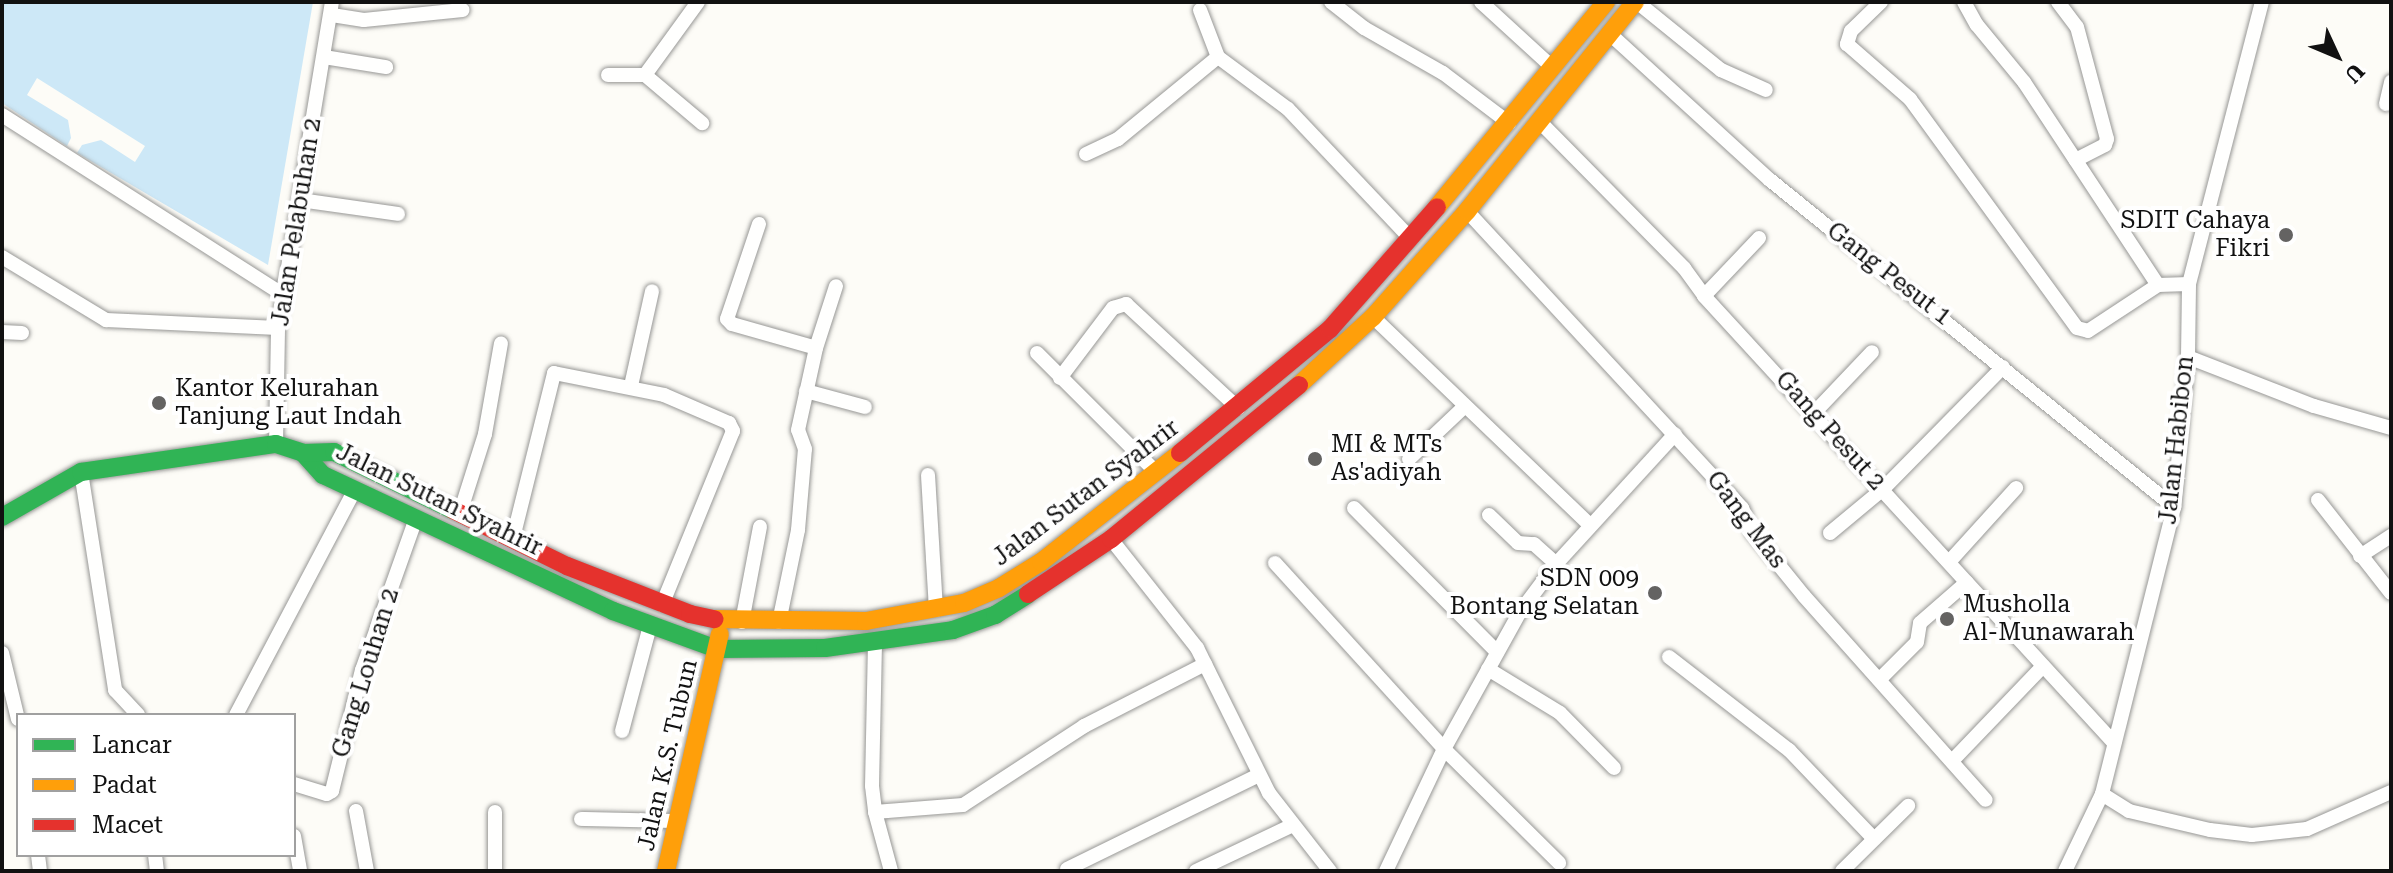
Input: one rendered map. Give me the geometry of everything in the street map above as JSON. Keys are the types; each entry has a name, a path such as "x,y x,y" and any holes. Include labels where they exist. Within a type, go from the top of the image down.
{"street":[{"path":"645,75 698,2"},
{"path":"1331,2 1364,28 1443,73 1509,123"},
{"path":"1481,2 1553,68"},
{"name":"Jalan Sutan Syahrir","path":"303,453 334,452 567,566 662,605 722,621 866,621 964,603 999,588 1041,562 1238,408 1330,329 1509,123 1606,2"},
{"path":"1636,2 1721,70 1766,90"},
{"name":"Jalan Sutan Syahrir","path":"303,453 323,475 650,626 717,649 875,643 953,630 995,615 1111,539 1252,426 1373,317 1541,123 1636,2"},
{"path":"1881,2 1851,31 1847,44 1910,99 2077,328 2088,331 2158,285 2189,284"},
{"path":"1964,2 2076,160 2158,285"},
{"path":"2058,2 2077,27 2107,139 2105,145 2076,160"},
{"name":"Jalan Habibon","path":"2065,871 2102,794 2174,507 2188,357 2189,284 2262,2"},
{"path":"332,9 364,20 462,10"},
{"name":"Jalan Pelabuhan 2","path":"276,444 278,328 332,9"},
{"path":"1200,10 1218,57 1288,109 1411,239"},
{"name":"Gang Pesut 1","path":"1610,34 1770,180 2174,507"},
{"path":"324,57 386,67"},
{"path":"1086,154 1118,139 1218,57"},
{"path":"608,75 645,75 702,123"},
{"path":"2386,104 2391,82"},
{"path":"2,115 283,295"},
{"name":"Gang Pesut 2","path":"1541,123 1684,268 1704,296 2114,743"},
{"path":"300,200 398,214"},
{"name":"Gang Mas","path":"1467,211 1742,508 1752,532 1804,596 1986,800"},
{"path":"759,224 727,319 732,324 816,348"},
{"path":"1704,296 1759,238"},
{"path":"2,257 106,320 278,328"},
{"path":"779,622 798,530 805,449 798,430 816,348 836,286"},
{"path":"631,386 652,291"},
{"path":"1060,378 1113,308 1126,304 1238,408 1252,426"},
{"path":"1373,317 1590,525"},
{"path":"2,332 22,333"},
{"path":"460,513 485,434 501,343"},
{"path":"1814,413 1872,352"},
{"path":"1037,353 1156,472"},
{"path":"2188,357 2314,406 2391,428"},
{"path":"1830,533 1883,489 2003,367"},
{"path":"513,538 535,462 552,374 560,372 664,395 729,423 733,428 662,605"},
{"path":"806,391 865,407"},
{"path":"1409,459 1464,407"},
{"path":"1404,871 1389,865 1444,749 1520,612 1556,564 1675,434"},
{"path":"2,517 81,472 123,462 276,444 303,453"},
{"path":"81,472 115,690 136,713"},
{"path":"928,475 936,610"},
{"path":"1949,562 2016,488"},
{"path":"237,713 355,489"},
{"path":"2318,500 2391,593"},
{"path":"1354,508 1497,652"},
{"path":"1489,515 1518,543 1534,544 1556,564"},
{"name":"Gang Louhan 2","path":"296,785 327,794 332,791 362,670 416,518"},
{"path":"742,622 760,527"},
{"path":"2360,556 2391,536"},
{"path":"1111,539 1186,634 1205,664 1259,775 1330,871"},
{"path":"1275,563 1444,749 1559,863"},
{"path":"1880,679 1917,642 1920,623 1967,582"},
{"name":"Jalan K.S. Tubun","path":"666,871 722,621"},
{"path":"622,731 650,626"},
{"path":"875,643 872,773 875,812 891,871"},
{"path":"2,653 17,713"},
{"path":"1669,657 1789,750 1874,839"},
{"path":"875,812 963,805 1084,726 1205,664"},
{"path":"1953,760 2043,666"},
{"path":"1488,669 1560,713 1614,768"},
{"path":"1067,869 1259,775"},
{"path":"2102,794 2129,811 2210,830 2252,835 2307,829 2391,792"},
{"path":"1842,871 1908,806"},
{"path":"356,811 367,871"},
{"path":"495,812 495,871"},
{"path":"581,819 678,821"},
{"path":"1196,871 1293,825"},
{"path":"296,848 300,871"}],"water":[{"path":"2,2 313,2 268,265 77,153 2,103"}],"pier":[{"path":"37,78 145,146 135,162 101,140 82,145 77,153 67,146 71,138 68,120 27,95"}],"traffic: fast":[{"path":"2,517 81,472 276,444 303,453 334,452 453,510"},
{"path":"303,453 323,475 613,611 717,649 825,648 953,630 995,615 1028,594"}],"traffic: slow":[{"path":"1437,207 1606,2"},
{"path":"1299,385 1373,317 1467,211 1635,2"},
{"path":"714,619 866,621 964,603 999,588 1041,562 1180,453"},
{"path":"666,871 720,634"}],"traffic: jam":[{"path":"1180,453 1330,329 1437,207"},
{"path":"1028,594 1111,539 1299,385"},
{"path":"453,510 567,566 690,614 714,619"}],"place":[{"name":"SDIT Cahaya Fikri","path":"2286,235"},
{"name":"Kantor Kelurahan Tanjung Laut Indah","path":"159,403"},
{"name":"MI & MTs As'adiyah","path":"1315,459"},
{"name":"SDN 009 Bontang Selatan","path":"1655,593"},
{"name":"Musholla Al-Munawarah","path":"1947,619"}]}
